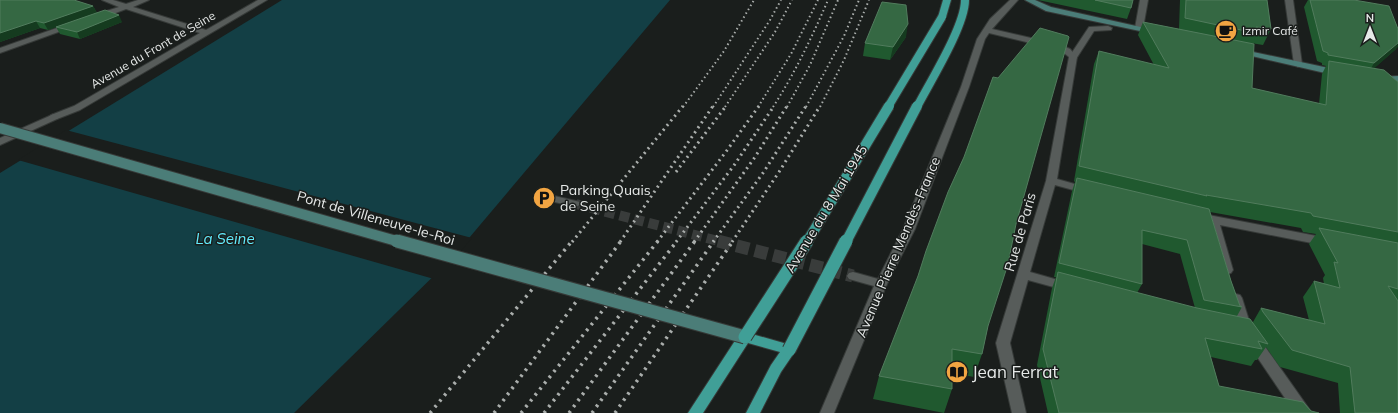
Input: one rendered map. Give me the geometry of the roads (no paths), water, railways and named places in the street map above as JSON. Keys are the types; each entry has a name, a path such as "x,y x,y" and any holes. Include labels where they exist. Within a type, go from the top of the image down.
{"main road":[{"name":"Avenue du 8 Mai 1945","path":"695,413 796,258 938,23 945,10 947,0"},
{"name":"Avenue du 8 Mai 1945","path":"753,413 776,369 789,350 956,32 965,9 965,0"},
{"path":"1029,0 1050,9 1162,33"},
{"path":"1231,49 1346,75"},
{"path":"1368,78 1393,82"},
{"name":"Pont de Villeneuve-le-Roi","path":"0,128 453,257 745,337"},
{"path":"745,337 789,350"}],"street":[{"path":"106,0 207,33"},
{"path":"0,51 145,0"},
{"name":"Avenue du Front de Seine","path":"0,142 76,108 263,0"},
{"name":"Avenue Pierre Mendès-France","path":"827,413 881,284 909,229 965,87 981,39 986,30 1014,0"},
{"path":"1138,28 1144,0"},
{"path":"1289,0 1298,64"},
{"name":"Rue de Paris","path":"1019,413 1003,343 1051,181 1073,57 1092,29 1108,28"},
{"path":"986,30 1058,47 1073,57"},
{"path":"1051,181 1100,193"},
{"path":"546,197 576,204"},
{"path":"1190,215 1338,244"},
{"path":"1213,220 1245,330 1302,412 1305,413"},
{"path":"1024,275 1080,290"},
{"path":"853,276 881,284"},
{"path":"1231,327 1245,330"}],"water":[{"name":"La Seine","path":"282,0 670,0 453,257 294,413 0,413 0,173"}],"tunnel":[{"path":"576,204 722,242"},
{"path":"718,241 853,276"}],"railway":[{"path":"683,107 724,51 754,0"},
{"path":"713,107 770,20 781,0"},
{"path":"725,107 775,32 792,0"},
{"path":"758,107 791,54 818,0"},
{"path":"773,107 803,55 828,0"},
{"path":"787,107 810,65 838,0"},
{"path":"806,107 844,36 859,0"},
{"path":"820,107 844,60 869,0"},
{"path":"572,242 683,106"},
{"path":"620,242 713,106"},
{"path":"676,172 726,106"},
{"path":"657,242 759,106"},
{"path":"676,242 735,164 774,106"},
{"path":"694,242 755,157 787,106"},
{"path":"713,242 763,173 806,106"},
{"path":"732,242 779,172 820,106"},
{"path":"430,413 572,241"},
{"path":"494,413 621,241"},
{"path":"521,413 658,241"},
{"path":"544,413 677,241"},
{"path":"569,413 695,241"},
{"path":"592,413 714,241"},
{"path":"615,413 733,241"}],"place":[{"name":"Izmir Café","path":"1226,31"},
{"name":"Parking Quais de Seine","path":"544,198"},
{"name":"Jean Ferrat","path":"957,372"}]}
